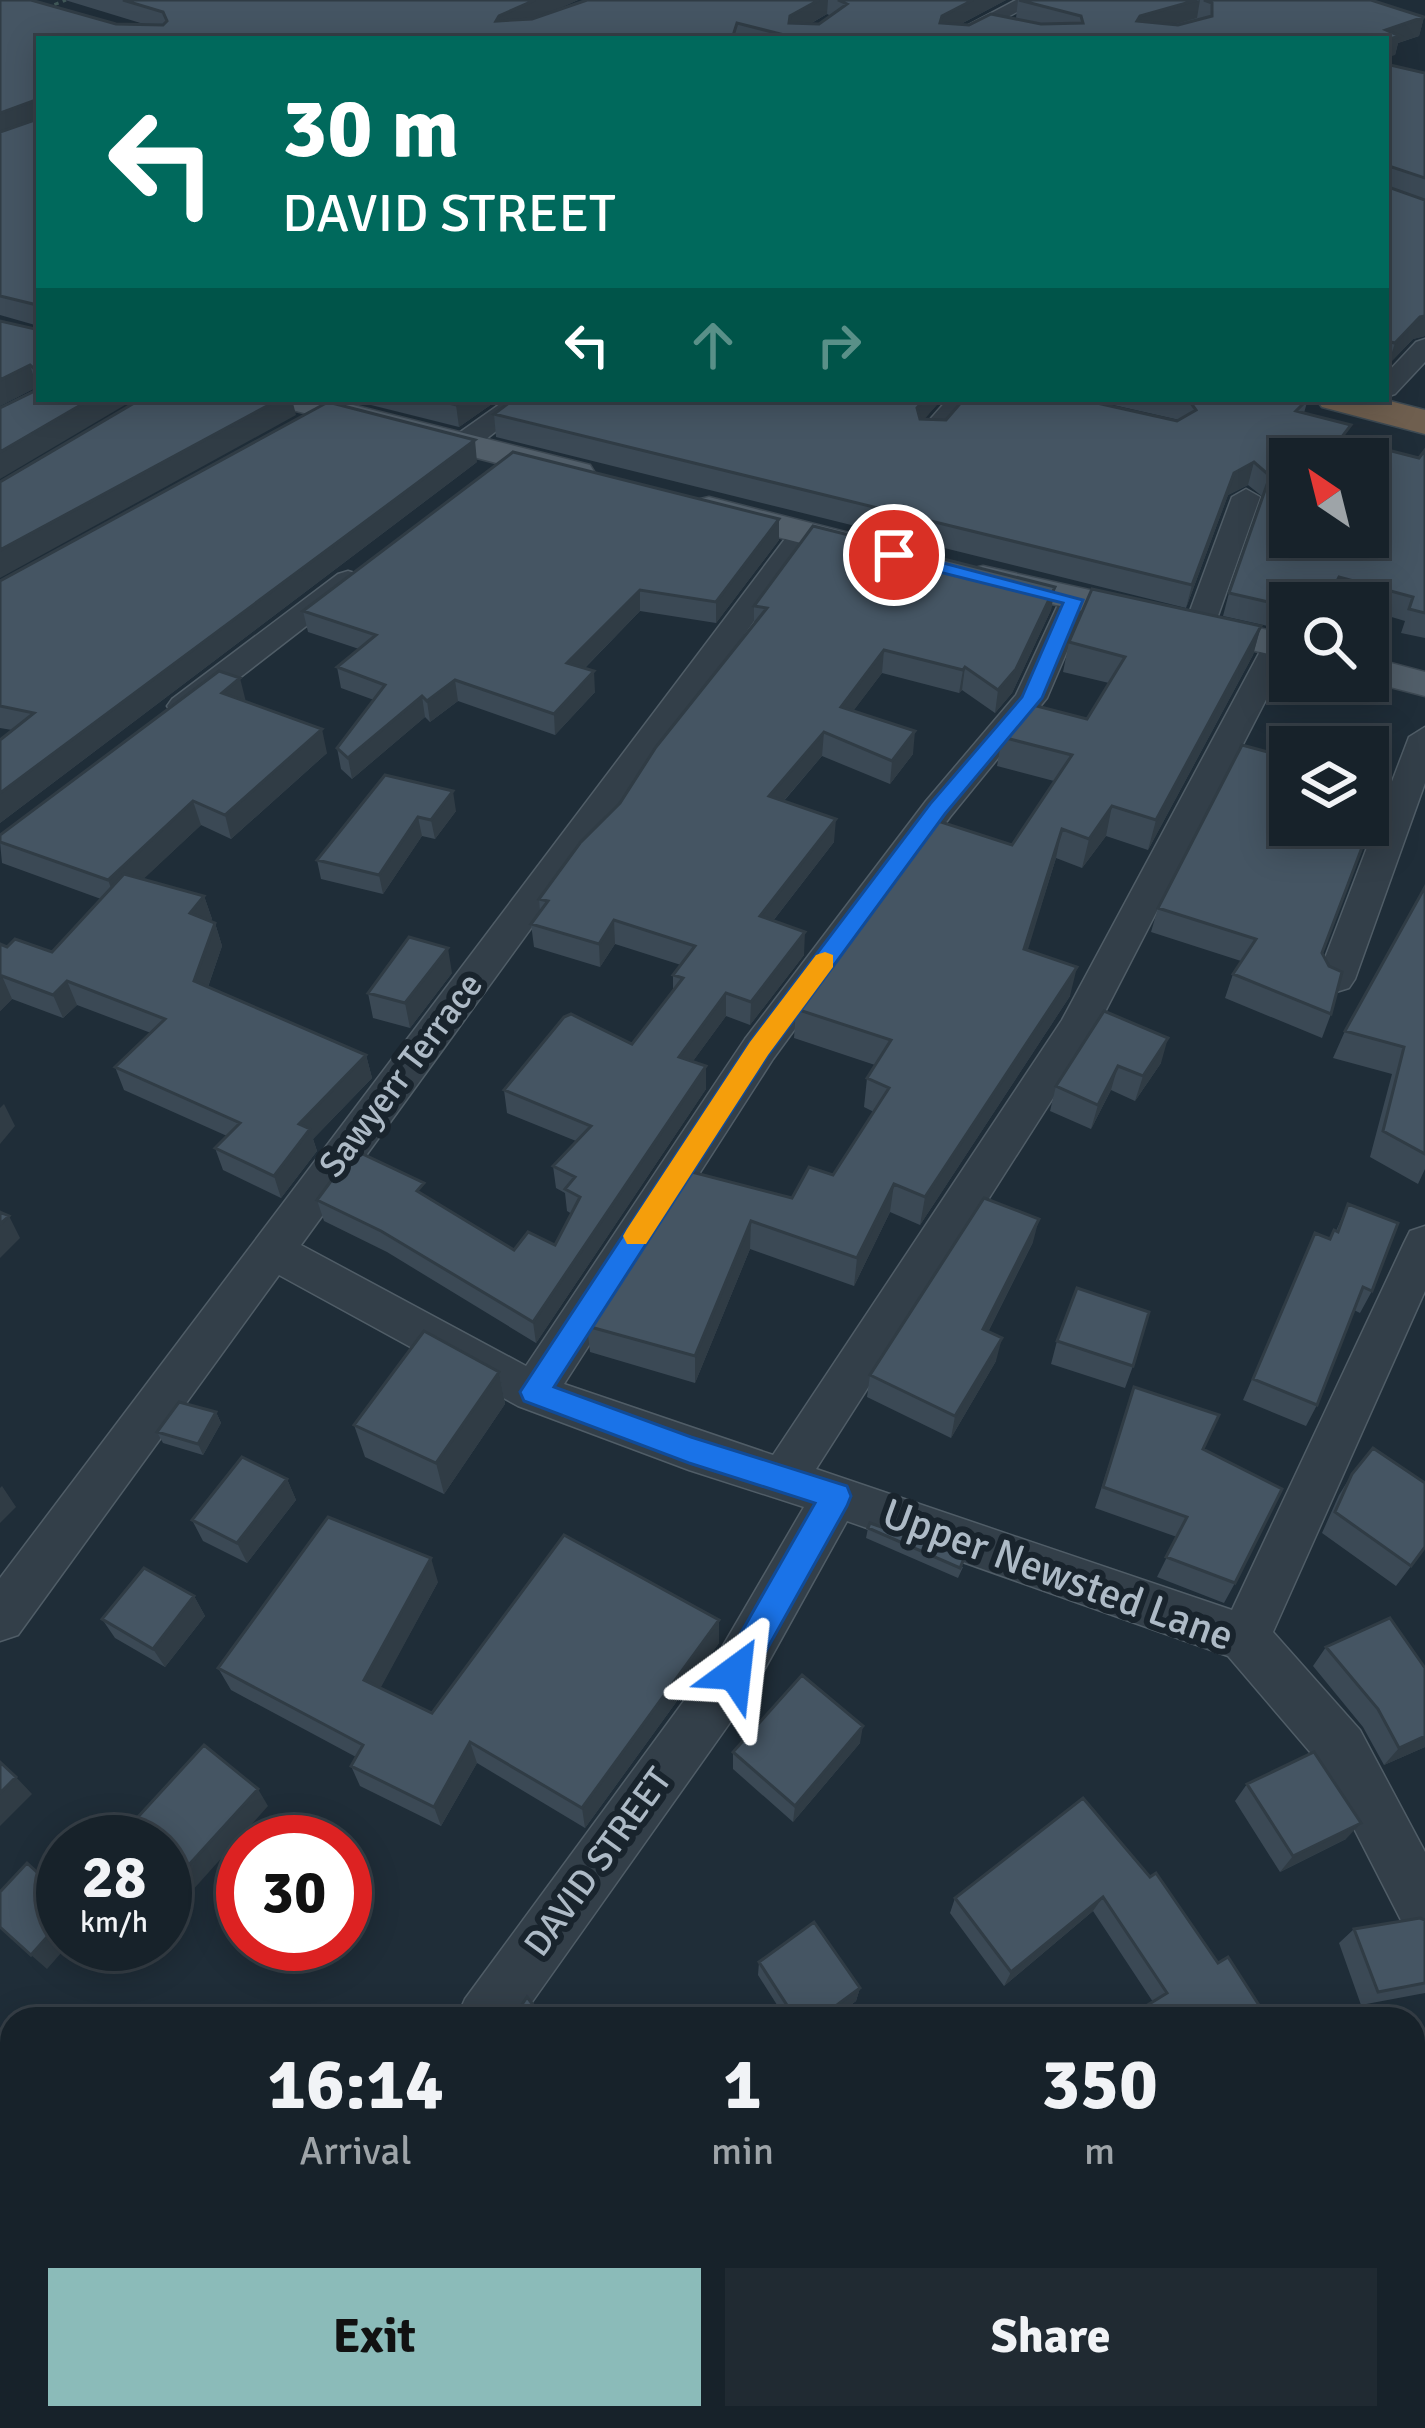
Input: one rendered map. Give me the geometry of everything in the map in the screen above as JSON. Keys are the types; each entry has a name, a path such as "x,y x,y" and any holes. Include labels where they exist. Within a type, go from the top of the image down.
{"highway":[{"path":"1389,394 1425,406"},
{"path":"1348,402 1425,422"}],"main road":[{"path":"304,408 466,441 605,480"},
{"path":"671,498 1074,600 1269,643"},
{"path":"1389,675 1425,684"}],"street":[{"path":"958,36 1030,0"},
{"path":"984,22 1026,30"},
{"path":"1389,389 1425,347"},
{"path":"466,441 520,402"},
{"path":"931,433 959,402"},
{"path":"473,485 511,456"},
{"path":"1199,627 1246,497"},
{"name":"Sawyerr Terrace","path":"0,1618 804,533"},
{"path":"152,730 379,557"},
{"path":"534,1392 759,1049 938,809 1031,698 1074,600"},
{"path":"783,1480 1078,1027 1269,674"},
{"path":"1336,979 1425,737"},
{"path":"1245,1638 1425,1244"},
{"path":"270,1249 534,1392 836,1496"},
{"name":"Upper Newsted Lane","path":"836,1496 1245,1638 1341,1748 1425,1908"},
{"name":"DAVID STREET","path":"494,2007 735,1673 836,1496"}],"path":[{"path":"46,8 66,0"}],"building":[{"path":"0,0 31,0 116,24 163,25 167,21 163,12 123,0 535,0 496,21 532,19 587,0 819,0 790,16 789,23 819,24 847,4 838,0 973,0 942,16 940,23 969,25 991,14 1041,24 1083,23 1081,16 1019,0 1197,0 1140,16 1137,21 1178,25 1212,16 1212,3 1204,0 1371,0 1424,17 1386,30 1400,36 1389,39 788,36 737,23 733,36 36,36 36,100 0,113"},
{"path":"1389,65 1425,73 1425,178 1389,166"},
{"path":"36,100 36,305 0,296 0,132 35,120"},
{"path":"1389,187 1425,200 1425,316 1395,343 1389,342"},
{"path":"36,317 36,370 30,365 0,380 0,321 35,329"},
{"path":"36,390 36,402 86,402 0,452 0,408"},
{"path":"136,402 274,402 0,550 0,482"},
{"path":"328,402 475,440 0,793 0,740 34,713 0,706 0,581"},
{"path":"510,402 922,402 917,408 920,419 946,420 961,402 1092,402 1177,421 1196,410 1190,402 1305,402 1296,411 1351,425 1341,438 1269,438 1269,475 1254,462 1234,473 1192,585 494,414"},
{"path":"1389,450 1419,458 1425,450 1425,613 1409,609 1413,597 1389,591 1389,582 1339,577 1336,582 1269,582 1269,602 1229,593 1269,479 1269,558 1389,558"},
{"path":"513,452 779,519 716,602 640,590 567,663 594,671 554,714 455,680 427,701 422,696 348,758 337,748 385,685 337,667 376,635 303,611"},
{"path":"813,526 1055,587 1016,669 998,690 965,667 884,650 841,707 915,731 892,761 824,732 769,796 836,819 760,916 805,932 751,1002 726,993 679,1057 706,1066 533,1322 381,1231 317,1200 354,1150 424,1183 417,1191 514,1250 528,1232 555,1245 580,1197 565,1189 575,1177 553,1166 591,1126 504,1090 571,1014 632,1044 683,978 673,975 695,946 614,920 599,944 531,924 548,901 539,899 580,843 620,803 656,747 767,608 754,606"},
{"path":"1092,589 1261,626 1156,820 1112,806 1089,839 1062,829 1024,949 1077,967 925,1197 894,1184 857,1258 751,1221 695,1356 587,1326 688,1171 792,1198 809,1167 833,1175 889,1088 867,1078 891,1040 796,1009 935,820 1012,845 1072,755 1002,737 1029,704 1087,719 1125,657 1069,642"},
{"path":"219,671 240,678 222,693 322,729 225,815 193,801 108,880 0,842 0,835"},
{"path":"1242,745 1269,752 1269,846 1363,846 1322,953 1329,966 1342,972 1331,1014 1233,974 1256,939 1158,908"},
{"path":"385,775 453,791 431,820 418,817 379,875 317,860"},
{"path":"124,874 204,896 190,913 215,923 194,981 366,1055 299,1124 310,1129 274,1176 215,1148 240,1123 115,1067 165,1019 67,981 53,995 0,977 0,944 7,947 15,939 52,952"},
{"path":"1425,887 1425,1154 1383,1131 1404,1047 1345,1031"},
{"path":"409,937 448,948 405,1003 368,993"},
{"path":"1104,1011 1168,1038 1143,1076 1118,1066 1098,1105 1056,1086"},
{"path":"984,1198 1039,1219 983,1329 1002,1338 955,1416 870,1375"},
{"path":"1348,1204 1398,1223 1372,1291 1363,1287 1317,1405 1253,1379 1315,1233 1330,1239 1334,1230 1338,1232"},
{"path":"1077,1288 1149,1312 1133,1366 1057,1341"},
{"path":"424,1331 499,1372 436,1463 354,1425"},
{"path":"1134,1387 1219,1415 1203,1449 1282,1489 1235,1583 1166,1557 1187,1517 1103,1487"},
{"path":"179,1402 216,1412 198,1444 157,1432"},
{"path":"1373,1448 1425,1483 1425,1547 1411,1566 1335,1512 1352,1474"},
{"path":"242,1457 287,1479 237,1543 192,1520"},
{"path":"328,1517 431,1558 364,1680 432,1713 564,1535 719,1620 582,1808 470,1742 434,1807 351,1766 363,1745 218,1668"},
{"path":"870,1523 965,1556 960,1568 868,1528"},
{"path":"144,1568 194,1596 153,1649 102,1619"},
{"path":"1390,1618 1425,1668 1425,1736 1399,1748 1378,1709 1326,1647"},
{"path":"802,1675 863,1726 795,1806 733,1752"},
{"path":"204,1745 258,1789 234,1815 216,1815 216,1835 192,1861 192,1815 140,1815"},
{"path":"1314,1752 1361,1823 1293,1856 1247,1784"},
{"path":"0,1762 16,1777 0,1793"},
{"path":"1083,1798 1150,1877 1156,1873 1218,1963 1228,1957 1260,2007 1147,2007 1167,1993 1103,1897 1011,1972 955,1898"},
{"path":"27,1863 36,1871 36,1949 31,1955 0,1927 0,1892"},
{"path":"1425,1920 1425,1983 1378,1992 1354,1929"},
{"path":"814,1922 860,1988 834,2007 788,2007 759,1962"}],"slow traffic":[{"path":"636,1236 759,1049 825,961"}],"route":[{"path":"735,1673 836,1496 689,1450 534,1392 759,1049 938,809 1031,698 1074,600 894,555"}]}
